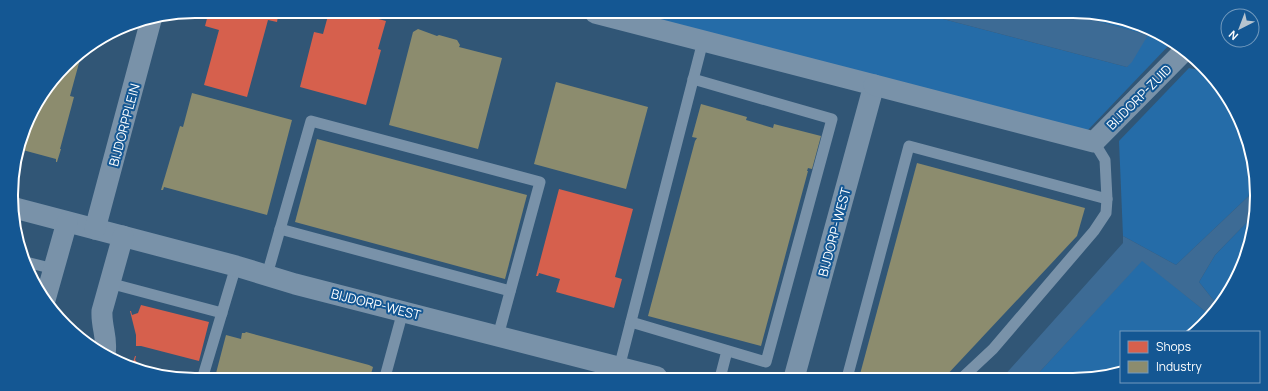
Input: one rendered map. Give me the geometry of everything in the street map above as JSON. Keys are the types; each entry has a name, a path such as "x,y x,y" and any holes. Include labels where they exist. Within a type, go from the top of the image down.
{"street":[{"path":"615,18 1094,142"},
{"name":"BIJDORPPLEIN","path":"95,229 150,24"},
{"name":"BIJDORP-ZUID","path":"1094,142 1180,55"},
{"name":"BIJDORP-WEST","path":"795,373 874,85"},
{"name":"BIJDORP-WEST","path":"18,209 236,266 295,284 638,373"},
{"path":"47,293 67,222"},
{"path":"106,348 107,343 101,320 102,311 123,236"}],"lane":[{"path":"619,368 703,41"},
{"path":"631,322 766,362 832,119 693,79"},
{"path":"267,275 311,121 540,182 498,336"},
{"path":"967,373 993,349 1094,231 1106,213 1107,199 1105,160 1094,142"},
{"path":"848,373 909,146 1107,199"},
{"path":"280,229 510,291"},
{"path":"32,264 54,270"},
{"path":"204,373 236,266"},
{"path":"109,284 222,313"},
{"path":"386,373 403,311"},
{"path":"721,373 727,351"}],"shaded area":[{"path":"650,18 939,18 1127,67 1147,35 1088,19 1107,21 1130,27 1151,36 1168,46 1087,131"},
{"path":"939,18 1084,18 1148,35 1132,62 1127,67"},
{"path":"1189,68 1198,70 1220,97 1232,117 1241,138 1247,161 1250,195 1176,265 1123,236 1119,141"},
{"path":"1250,195 1248,221 1215,255 1199,282 1215,302 1206,312 1142,261 1039,373 1006,373 1123,243 1123,236 1176,265"},
{"path":"1248,221 1241,253 1232,274 1215,302 1199,282 1215,255"},
{"path":"1142,260 1207,312 1187,331 1120,331 1120,366 1084,373 1039,373"}],"building: Shops":[{"path":"207,18 278,18 277,22 268,20 247,97 204,85 219,30 205,26"},
{"path":"327,18 375,18 386,21 378,49 381,50 366,105 300,87 314,32 323,34"},
{"path":"559,189 633,209 615,277 622,279 614,308 556,292 560,279 539,273 538,276 536,276"},
{"path":"141,305 209,322 199,361 136,346 136,335 130,311 132,315 138,313"},
{"path":"136,356 135,360 139,364 138,364 133,362"}],"building: Industry":[{"path":"418,29 437,36 439,35 457,40 460,45 459,47 502,58 478,149 389,125 413,32"},
{"path":"78,62 79,63 70,96 74,97 57,162 56,159 24,150 27,138 36,117 48,97 62,78"},
{"path":"556,82 648,107 626,189 534,164"},
{"path":"192,93 292,120 267,215 164,187 163,190 161,190 180,126 183,127"},
{"path":"701,104 747,117 746,120 773,128 774,124 821,136 812,169 808,168 807,171 761,346 648,316 697,138 692,137"},
{"path":"317,139 527,195 505,279 295,222"},
{"path":"917,163 1085,208 1077,236 949,373 860,373"},
{"path":"246,332 369,365 373,367 371,373 216,373 226,335 241,339 242,333"}]}
